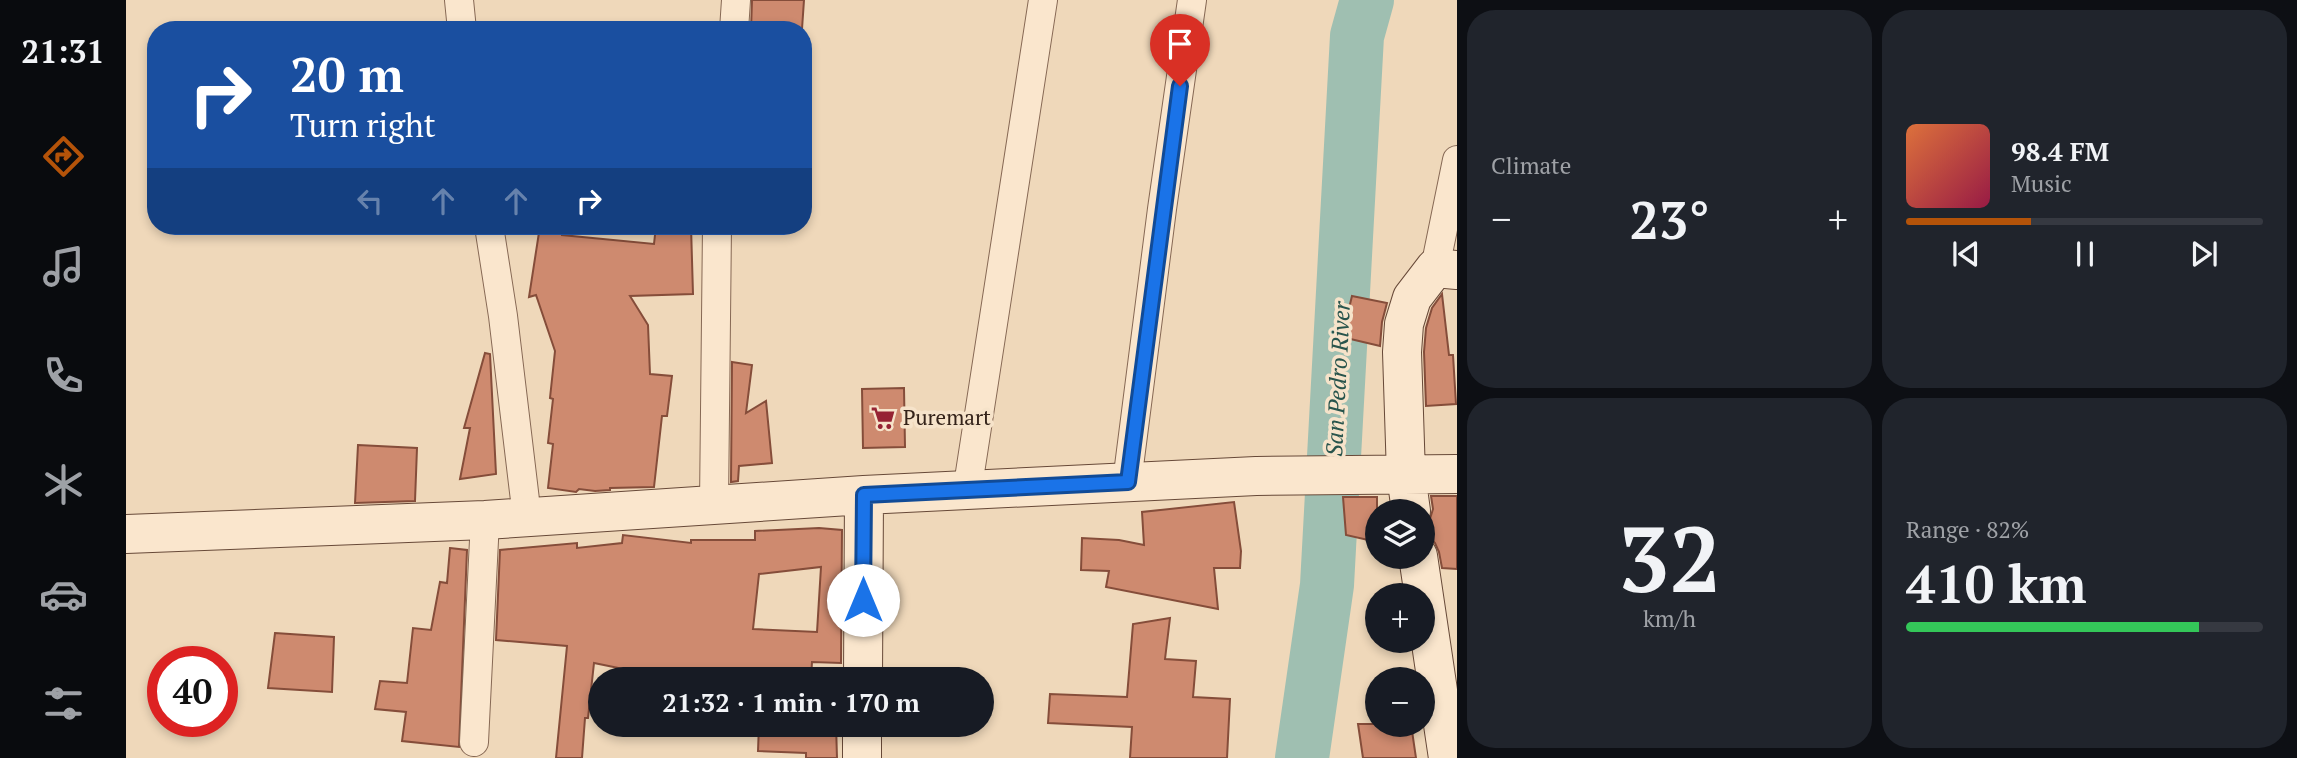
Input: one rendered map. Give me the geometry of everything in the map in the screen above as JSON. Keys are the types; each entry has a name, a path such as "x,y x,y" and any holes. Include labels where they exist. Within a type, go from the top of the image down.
{"street":[{"path":"459,0 461,21"},
{"path":"735,21 736,0"},
{"path":"967,492 1043,0"},
{"path":"1128,482 1162,209 1192,0"},
{"path":"1397,487 1404,324 1412,298 1446,269 1457,160"},
{"path":"490,235 527,517"},
{"path":"714,504 717,235"},
{"path":"126,534 485,520 864,495 1256,476 1397,487 1457,474"},
{"path":"863,667 864,495"},
{"path":"474,743 485,520"},
{"path":"1420,569 1448,758"},
{"path":"862,737 862,758"}],"building":[{"path":"752,0 804,0 803,21 751,21"},
{"path":"539,235 654,244 655,235 691,235 693,294 630,296 648,325 650,374 672,376 667,416 662,416 654,487 595,491 579,489 576,492 548,488 553,444 548,443 555,351 536,295 529,297"},
{"path":"1442,294 1449,355 1453,355 1456,404 1426,406 1426,328 1432,308"},
{"path":"1352,296 1387,303 1380,346 1342,337"},
{"path":"485,353 490,354 496,474 460,479 470,428 464,428"},
{"path":"732,362 752,365 746,413 766,401 772,463 739,466 738,481 731,482"},
{"name":"Puremart","path":"904,388 905,447 863,448 862,389"},
{"path":"358,445 417,448 415,501 355,503"},
{"path":"1431,496 1457,496 1457,569 1442,568 1435,543 1435,499 1431,499"},
{"path":"1343,497 1377,497 1365,499 1365,539 1346,535"},
{"path":"1234,502 1241,551 1240,568 1214,568 1218,609 1106,587 1109,571 1081,570 1082,538 1119,540 1144,545 1142,512"},
{"path":"819,528 842,530 841,663 812,662 812,667 614,667 594,663 594,667 588,667 588,718 585,718 582,758 556,758 567,646 496,640 500,550 577,543 577,548 622,543 623,535 691,543 691,540 755,540 755,531","holes":["821,567 817,632 753,629 759,574"]},
{"path":"450,548 467,550 459,747 402,741 406,712 375,709 380,681 407,683 413,628 431,630 440,582 447,583"},
{"path":"1170,618 1165,659 1196,661 1193,697 1230,699 1227,758 1130,758 1132,727 1048,723 1050,694 1127,697 1133,624"},
{"path":"275,633 334,637 332,692 268,688"},
{"path":"1358,724 1365,724 1365,737 1413,737 1416,758 1363,758"},
{"path":"759,737 836,737 837,758 806,758 806,753 758,751"}],"waterway":[{"name":"San Pedro River","path":"1302,758 1327,585 1357,36 1367,0"}],"place":[{"name":"Puremart","path":"883,418"}],"route":[{"path":"863,600 864,495 1128,482 1180,86"}]}
